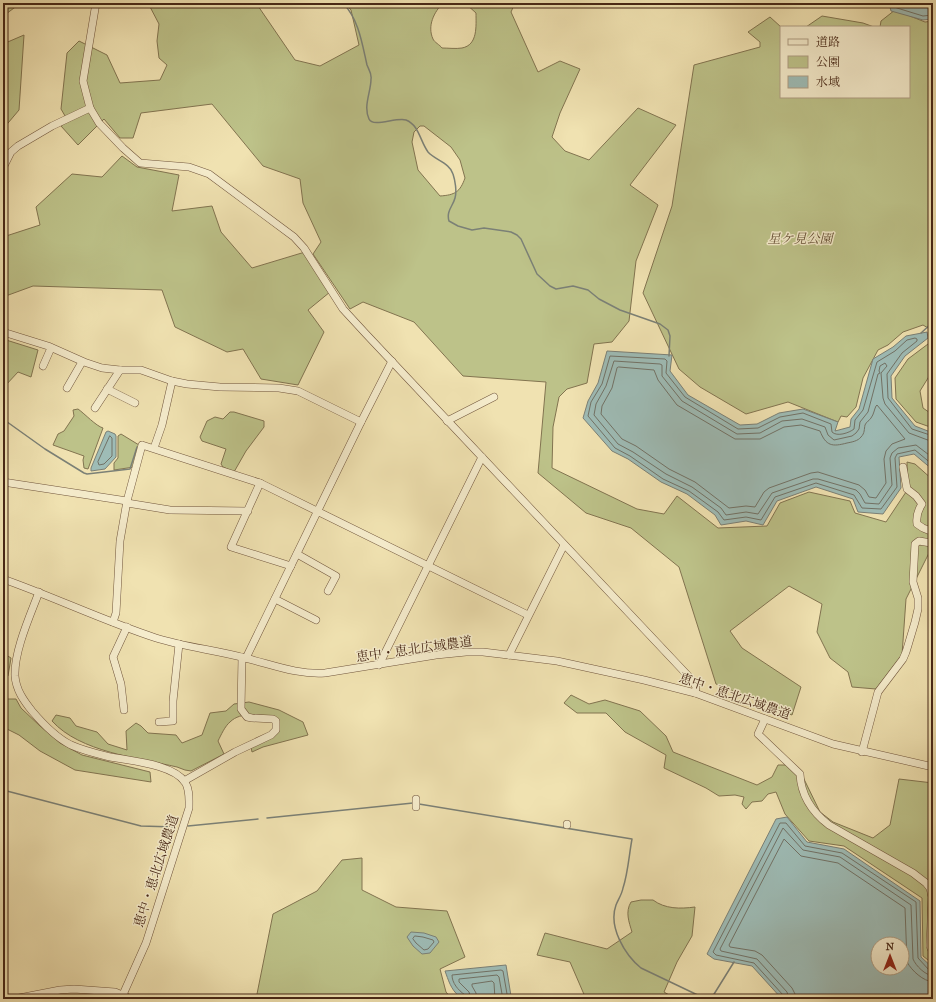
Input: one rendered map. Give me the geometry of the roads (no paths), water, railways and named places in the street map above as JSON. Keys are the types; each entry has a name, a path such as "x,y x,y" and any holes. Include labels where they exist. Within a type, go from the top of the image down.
{"street":[{"path":"96,3 83,81 90,108 99,123 140,163 189,167 209,174 294,237 304,248 343,309 693,681 696,687 695,693"},
{"path":"3,168 11,152 18,146 52,126 90,108"},
{"path":"3,332 52,348 82,362 102,368 141,370 172,381 187,384 220,387 279,388 298,391 361,422"},
{"path":"43,366 52,348"},
{"path":"39,592 20,646 15,669 16,684 25,701 38,719 56,736 70,744 105,756 174,772 184,781 235,752 271,735 276,730 276,721 273,719 247,717 241,709 244,657 275,599 392,361"},
{"path":"67,388 82,362"},
{"path":"95,408 120,370"},
{"path":"154,448 162,425 172,381"},
{"path":"107,389 135,403"},
{"path":"447,421 494,397"},
{"path":"113,622 116,613 120,542 127,502 142,445 260,484 325,514 428,567 528,615"},
{"path":"379,665 482,457"},
{"path":"903,467 907,489 916,496 922,504 918,508 916,520 917,524 933,532"},
{"path":"3,482 170,510 248,511"},
{"path":"260,484 231,547 291,566"},
{"path":"862,752 878,692 903,659 915,622 918,609 918,598 913,582 912,572 915,557 915,544 919,541 933,542"},
{"path":"509,655 564,545"},
{"path":"297,554 336,576 328,591"},
{"name":"恵中・恵北広域農道","path":"3,579 156,638 244,657 292,671 313,674 336,672 436,655 466,652 509,655 558,661 659,683 695,693 833,744 862,752 933,767"},
{"path":"275,599 316,620"},
{"path":"124,710 121,684 113,657 127,627"},
{"path":"159,722 173,721 173,701 179,644"},
{"path":"765,719 758,734 800,774 800,783 809,805 819,818 913,873 930,888 932,897 930,946 933,953"},
{"name":"恵中・恵北広域農道","path":"122,997 146,942 189,808 189,793 184,781"},
{"path":"14,999 60,990 74,989 115,992 122,997 131,999"}],"water":[{"path":"893,3 933,3 933,19 923,20 891,11 890,7"},
{"path":"927,332 928,338 905,356 891,376 892,398 915,426 933,433 933,470 914,454 899,457 901,488 883,514 858,512 853,499 816,487 777,501 763,525 746,521 721,525 715,515 687,494 661,482 628,459 612,451 583,418 588,401 598,383 607,351 672,355 670,371 688,395 740,425 757,424 779,413 803,409 838,422 835,431 850,427 851,419 859,409 873,359 893,347 906,336"},
{"path":"108,431 116,436 116,457 105,469 91,471 106,432"},
{"path":"787,817 807,842 844,849 920,901 921,957 933,968 933,999 782,999 752,966 714,959 707,954 776,819"},
{"path":"411,932 424,933 436,937 439,942 430,953 422,954 413,946 407,937"},
{"path":"506,965 511,996 509,999 476,1000 463,998 456,994 452,988 445,971"}],"waterway":[{"path":"343,3 356,24 367,65 371,74 367,109 369,119 371,122 375,123 402,119 410,122 417,129 428,152 449,167 453,174 456,186 456,195 448,214 449,221 458,226 472,230 484,228 511,232 517,235 521,239 537,274 550,286 556,289 573,286 588,290 599,299 620,310 660,324 668,330 670,336 669,356"},
{"path":"921,333 933,322"},
{"path":"3,419 45,449 87,474 130,469 137,447"},
{"path":"3,790 141,826 175,827"},
{"path":"267,818 413,803"},
{"path":"419,804 632,839 625,882 614,913 614,922 620,940 629,956 641,968 706,999"},
{"path":"188,826 258,819"},
{"path":"711,999 734,962"}],"park label":[{"name":"星ケ見公園","path":"800,238"}]}
